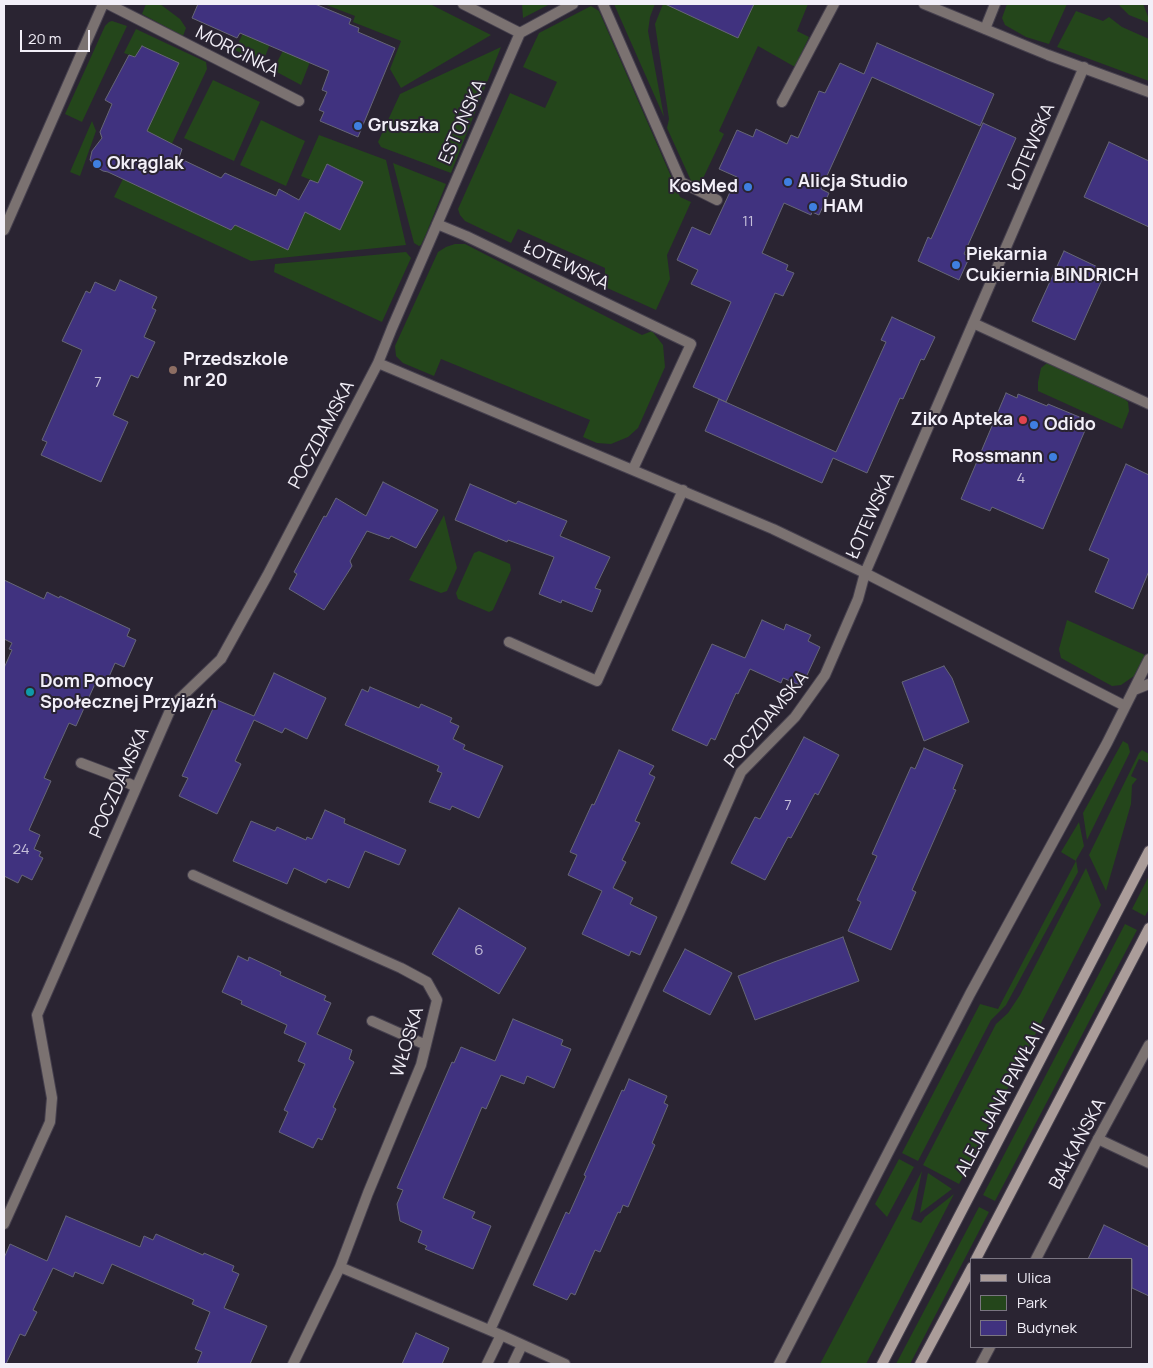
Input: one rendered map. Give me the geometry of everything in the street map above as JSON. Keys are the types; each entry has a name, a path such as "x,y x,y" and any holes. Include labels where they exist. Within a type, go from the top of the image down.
{"street":[{"path":"4,230 103,4"},
{"name":"MORCINKA","path":"108,4 299,102"},
{"path":"463,4 520,33 573,4"},
{"path":"603,4 681,182 717,200"},
{"path":"782,102 834,4"},
{"path":"924,4 1149,92"},
{"path":"985,29 995,4"},
{"name":"ESTOŃSKA","path":"437,224 520,33"},
{"name":"ŁOTEWSKA","path":"378,363 683,490 773,529 865,573 1084,67"},
{"name":"ŁOTEWSKA","path":"437,224 466,236 691,344 633,469"},
{"name":"POCZDAMSKA","path":"4,1224 50,1122 52,1098 37,1015 172,706 221,659 267,576 378,363 437,224"},
{"path":"973,323 1149,404"},
{"path":"509,642 598,681 683,490"},
{"path":"865,573 1125,706"},
{"name":"POCZDAMSKA","path":"490,1330 633,1016 741,772 795,717 825,675 858,599 865,573"},
{"path":"779,1364 970,994 1107,743 1149,659"},
{"path":"1134,690 1149,684"},
{"path":"81,763 110,774 136,787"},
{"name":"ALEJA JANA PAWŁA II","path":"882,1364 1149,851"},
{"name":"WŁOSKA","path":"193,875 401,968 426,982 437,1000 421,1064 340,1267 293,1364"},
{"path":"977,1258 1149,928"},
{"path":"372,1021 426,1045"},
{"name":"BAŁKAŃSKA","path":"1037,1258 1149,1045"},
{"path":"1098,1139 1149,1163"},
{"path":"340,1267 490,1330 565,1364"},
{"path":"920,1364 970,1271"},
{"path":"487,1364 501,1335"},
{"path":"512,1364 522,1345"},
{"path":"981,1364 989,1348"}],"green space":[{"path":"146,4 160,4 180,19 186,28 183,36 142,14"},
{"path":"324,4 430,4 491,35 401,88 390,69 401,41 353,22 355,16"},
{"path":"522,4 550,4 523,18"},
{"path":"614,4 655,4 650,17 648,31 664,117"},
{"path":"663,4 693,4 688,14 738,38 754,4 808,4 797,31 809,37 795,67 758,46 719,131 724,134 698,189 693,185 667,128 669,119 655,24"},
{"path":"1007,4 1067,4 1049,44 1026,37 1005,25 1002,18"},
{"path":"1118,4 1143,4 1149,23 1129,15"},
{"path":"591,6 599,11 680,197 691,202 667,255 670,279 656,310 605,287 605,268 518,229 511,243 465,221 458,209 510,93 545,108 557,82 523,67 539,33"},
{"path":"1076,11 1103,21 1109,17 1122,27 1149,39 1149,81 1057,47"},
{"path":"112,21 127,26 82,122 65,114 105,26"},
{"path":"136,29 206,62 207,69 168,152 142,140 179,63 142,46 135,57 124,53"},
{"path":"244,31 272,39 262,64 235,50"},
{"path":"287,43 313,54 301,85 273,70"},
{"path":"501,47 451,173 381,147 378,142 400,94"},
{"path":"213,80 260,102 234,161 184,138"},
{"path":"261,120 305,141 286,186 240,165"},
{"path":"92,121 96,131 80,176 70,172"},
{"path":"319,135 386,160 406,245 251,261 114,197 123,179 231,230 235,225 288,250 305,212 363,182 328,165 318,183 301,176"},
{"path":"393,163 446,184 426,234 419,246 414,243"},
{"path":"455,244 465,244 642,335 652,331 663,345 665,367 638,428 628,437 611,444 597,443 583,437 590,420 441,359 434,376 403,363 396,356 395,346 438,252"},
{"path":"406,252 411,258 382,322 274,272 275,264"},
{"path":"1047,363 1122,397 1128,402 1129,411 1122,429 1038,391 1041,368"},
{"path":"444,515 457,568 447,591 441,593 409,580"},
{"path":"479,551 510,564 511,570 493,610 489,612 458,599 456,593 474,553"},
{"path":"1067,620 1145,655 1134,676 1121,685 1112,686 1061,658 1059,649"},
{"path":"1123,741 1128,744 1130,752 1087,840 1083,813"},
{"path":"1142,750 1149,754 1149,763 1139,759 1131,776 1137,779 1132,785 1131,804 1106,891 1089,855"},
{"path":"1079,822 1084,846 1076,860 1078,872 1006,1005 991,1020 918,1161 902,1153 980,1004 998,1009 1076,861 1061,852"},
{"path":"1086,868 1101,905 959,1184 923,1165 996,1024 1008,1013 1020,995"},
{"path":"1149,876 1149,909 1145,916 1132,909"},
{"path":"1125,924 1137,930 995,1201 983,1195"},
{"path":"899,1159 914,1167 887,1217 875,1204"},
{"path":"922,1171 911,1219 921,1223 925,1217 954,1194 866,1364 820,1364"},
{"path":"928,1173 952,1189 920,1213"},
{"path":"979,1207 989,1212 910,1364 896,1364"}],"building":[{"path":"198,4 315,4 351,19 349,24 359,28 358,32 395,48 358,137 320,121 324,112 319,110 327,92 322,90 329,71 240,33 237,38 192,18"},
{"path":"665,4 754,4 738,38"},
{"path":"877,43 994,94 980,126 872,77 821,189 829,193 819,215 812,212 811,215 784,203 762,253 788,265 786,270 794,273 783,296 775,293 726,402 693,387 731,302 691,284 698,270 677,260 692,227 710,235 737,177 719,169 737,130 753,137 756,129 787,144 791,135 798,138 819,91 825,93 840,63 864,74"},
{"path":"142,46 179,63 147,131 182,149 179,158 221,178 225,173 276,196 279,189 299,200 310,180 318,183 327,164 363,182 340,230 305,212 288,250 235,225 231,230 96,167 90,160 92,151 102,138 100,132 112,104 105,100 129,55 135,57"},
{"path":"983,123 1016,138 964,254 970,256 959,280 918,261 928,237 931,239"},
{"path":"1109,142 1149,161 1149,227 1084,197"},
{"path":"1064,251 1106,271 1075,340 1032,321"},
{"path":"120,280 157,297 152,308 156,310 144,337 155,342 138,378 131,375 113,415 128,422 101,482 41,455 47,442 42,440 82,350 62,341 86,291 90,293 95,282 115,291"},
{"path":"892,317 935,337 924,360 921,359 903,399 900,398 867,473 833,458 822,483 705,431 719,399 836,452 886,342 881,340"},
{"path":"1006,393 1017,398 1018,394 1047,406 1048,404 1089,421 1043,529 992,507 990,511 961,499"},
{"path":"1126,464 1149,475 1149,571 1133,609 1095,592 1109,559 1089,550"},
{"path":"383,482 438,510 416,548 391,536 389,539 367,531 350,561 352,566 324,610 289,589 297,574 294,572 324,516 326,517 336,498 366,516"},
{"path":"470,484 516,504 518,501 567,521 560,536 610,557 595,588 601,590 592,612 562,600 561,603 539,594 554,557 508,540 507,542 455,520"},
{"name":"Dom Pomocy Społecznej Przyjaźń","path":"4,580 44,599 47,592 59,598 60,596 130,629 127,636 136,640 124,667 115,663 108,679 99,675 76,726 69,723 44,778 51,781 29,830 40,835 34,849 41,852 39,856 43,858 32,880 22,875 18,883 4,876 4,668 12,650 9,649 12,643 4,639"},
{"path":"762,620 784,630 786,624 811,635 808,641 820,647 802,686 783,678 781,683 750,669 738,694 736,693 715,740 711,738 707,746 672,730 712,644 745,658"},
{"path":"944,666 952,678 969,722 924,741 902,682"},
{"path":"274,673 326,698 307,739 285,728 282,733 254,720 235,761 241,764 217,814 179,796 188,778 182,776 217,700 254,716"},
{"path":"370,687 419,708 421,704 452,718 450,722 459,726 453,739 465,745 463,749 503,766 479,818 452,806 450,810 429,802 442,773 437,771 439,766 345,725 362,689 368,692"},
{"path":"804,737 839,755 818,795 815,793 791,838 788,837 765,880 731,863 755,817 760,819"},
{"path":"924,748 963,765 953,789 956,790 912,890 916,892 891,950 848,931 861,902 857,900 877,856 872,854 911,767 915,769"},
{"path":"619,750 654,766 649,774 655,777 635,821 640,823 622,860 626,862 613,888 633,898 630,904 657,917 640,955 631,951 629,956 582,934 602,891 568,875 577,855 570,852"},
{"path":"325,810 345,819 344,823 406,850 399,865 365,851 349,888 328,879 326,883 294,868 287,884 233,861 251,821 275,831 277,827 306,840 307,837 312,839"},
{"path":"459,908 526,948 499,994 432,954"},
{"path":"843,937 859,981 755,1020 738,976"},
{"path":"685,949 732,973 710,1015 663,991"},
{"path":"238,956 248,961 249,957 281,972 280,975 326,996 324,1000 331,1003 317,1034 352,1050 349,1059 354,1062 333,1107 336,1109 322,1140 318,1138 313,1148 279,1132 288,1112 284,1110 305,1064 298,1061 306,1043 284,1033 287,1025 241,1004 242,1001 222,992"},
{"path":"513,1019 563,1040 561,1045 571,1049 554,1088 527,1076 524,1084 501,1075 486,1109 482,1107 443,1198 475,1212 472,1218 491,1226 473,1269 425,1249 427,1246 418,1242 422,1231 400,1221 397,1204 403,1190 397,1188 452,1062 454,1063 461,1047 495,1061"},
{"path":"629,1079 667,1096 664,1103 668,1105 652,1143 655,1145 628,1207 623,1205 620,1213 618,1212 600,1252 595,1250 575,1295 571,1293 567,1300 533,1285 566,1212 569,1214 586,1176 584,1175 622,1090 624,1091"},
{"path":"66,1216 140,1247 144,1236 153,1240 156,1234 203,1255 204,1253 234,1266 232,1271 239,1274 224,1308 267,1326 250,1364 197,1364 202,1352 195,1349 210,1312 192,1304 194,1300 112,1264 103,1284 75,1272 73,1277 53,1268 33,1310 37,1312 25,1336 20,1334 6,1364 4,1364 4,1258 10,1244 47,1261"},
{"path":"1104,1225 1149,1247 1149,1296 1133,1288 1133,1258 1088,1258"},
{"path":"416,1333 449,1348 442,1364 402,1364"}],"place":[{"name":"Gruszka","path":"358,126"},
{"name":"Okrąglak","path":"97,164"},
{"name":"Alicja Studio","path":"788,182"},
{"name":"KosMed","path":"748,187"},
{"name":"HAM","path":"813,207"},
{"name":"Piekarnia Cukiernia BINDRICH","path":"956,265"},
{"name":"Przedszkole nr 20","path":"173,370"},
{"name":"Ziko Apteka","path":"1023,420"},
{"name":"Odido","path":"1034,425"},
{"name":"Rossmann","path":"1053,457"},
{"name":"Dom Pomocy Społecznej Przyjaźń","path":"30,692"}]}
